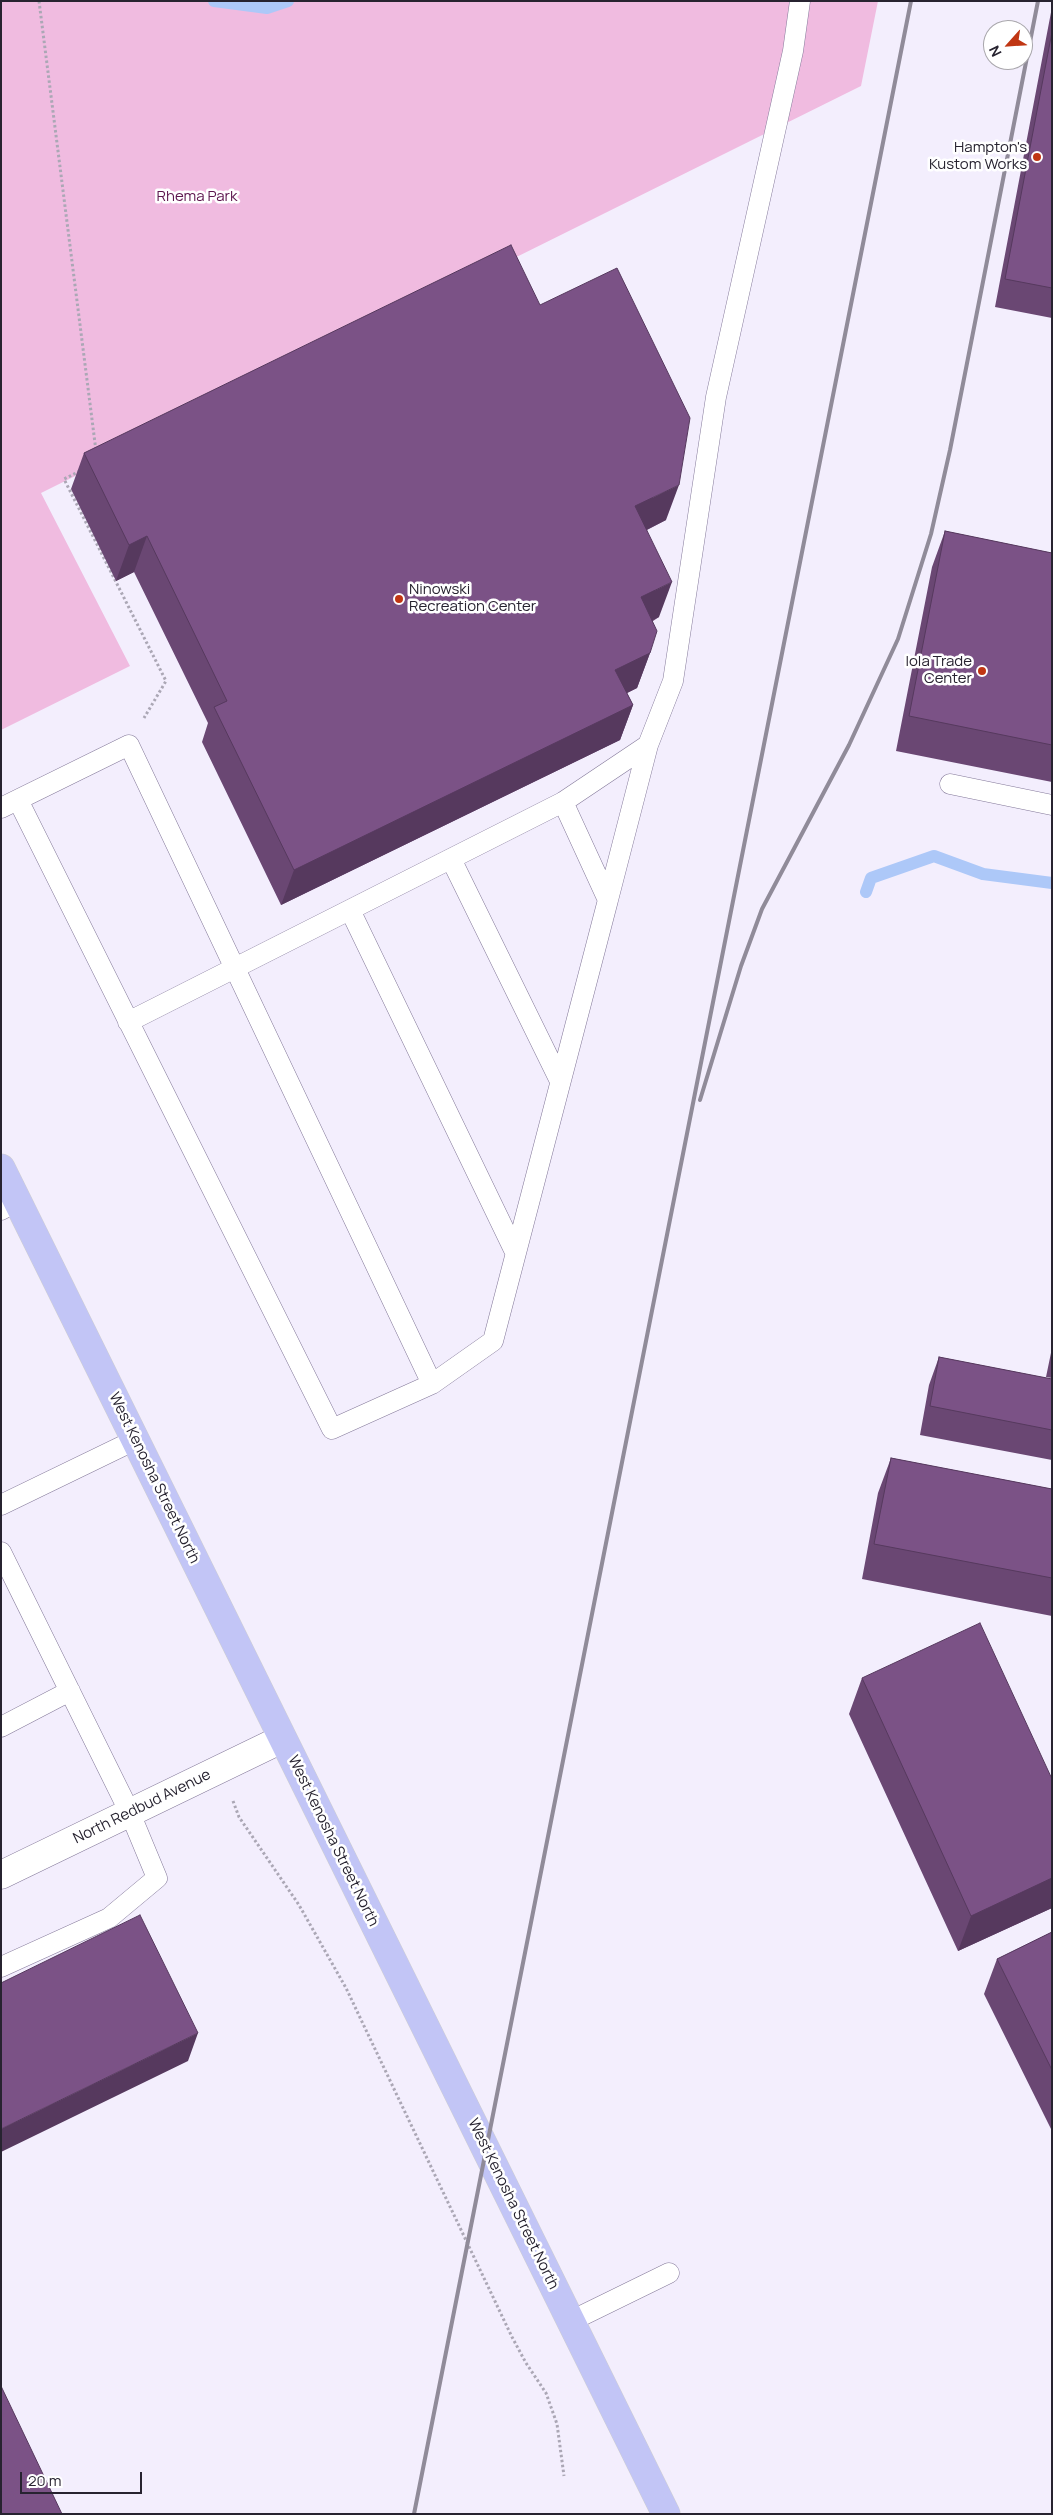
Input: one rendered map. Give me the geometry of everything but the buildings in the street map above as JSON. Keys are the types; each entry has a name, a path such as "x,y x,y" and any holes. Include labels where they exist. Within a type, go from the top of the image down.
{"main road":[{"name":"West Kenosha Street North","path":"1,1168 10,1206 135,1440 666,2514"}],"street":[{"name":"North Redbud Avenue","path":"1,1875 282,1739"}],"lane":[{"path":"432,1384 129,745 10,804 128,1022 332,1429 432,1384 493,1341 648,745 673,680 716,397 793,51 800,1"},
{"path":"128,1022 563,802 648,745"},
{"path":"950,784 1052,805"},
{"path":"563,802 608,900"},
{"path":"452,859 560,1081"},
{"path":"350,910 515,1252"},
{"path":"1,1505 135,1440"},
{"path":"1,1552 130,1813 157,1878 109,1918 1,1967"},
{"path":"1,1727 70,1691"},
{"path":"571,2321 669,2273"}],"path":[{"path":"39,1 96,453"},
{"path":"81,471 64,479 166,681 129,745"},
{"path":"222,1768 239,1816 299,1905 346,1988 512,2337 526,2363 546,2393 557,2424 564,2476"}],"green space":[{"name":"Rhema Park","path":"1,1 878,1 861,86 41,493 130,666 1,730"}],"waterway":[{"path":"214,1 267,8 288,1"},
{"path":"866,892 871,878 934,856 983,874 1052,883"}],"railway":[{"path":"414,2514 911,1"},
{"path":"700,1100 741,966 762,909 849,745 898,639 931,534 950,450 1038,1"}],"place":[{"name":"Hampton's Kustom Works","path":"1037,157"},
{"name":"Ninowski Recreation Center","path":"399,599"},
{"name":"Iola Trade Center","path":"982,671"}]}
